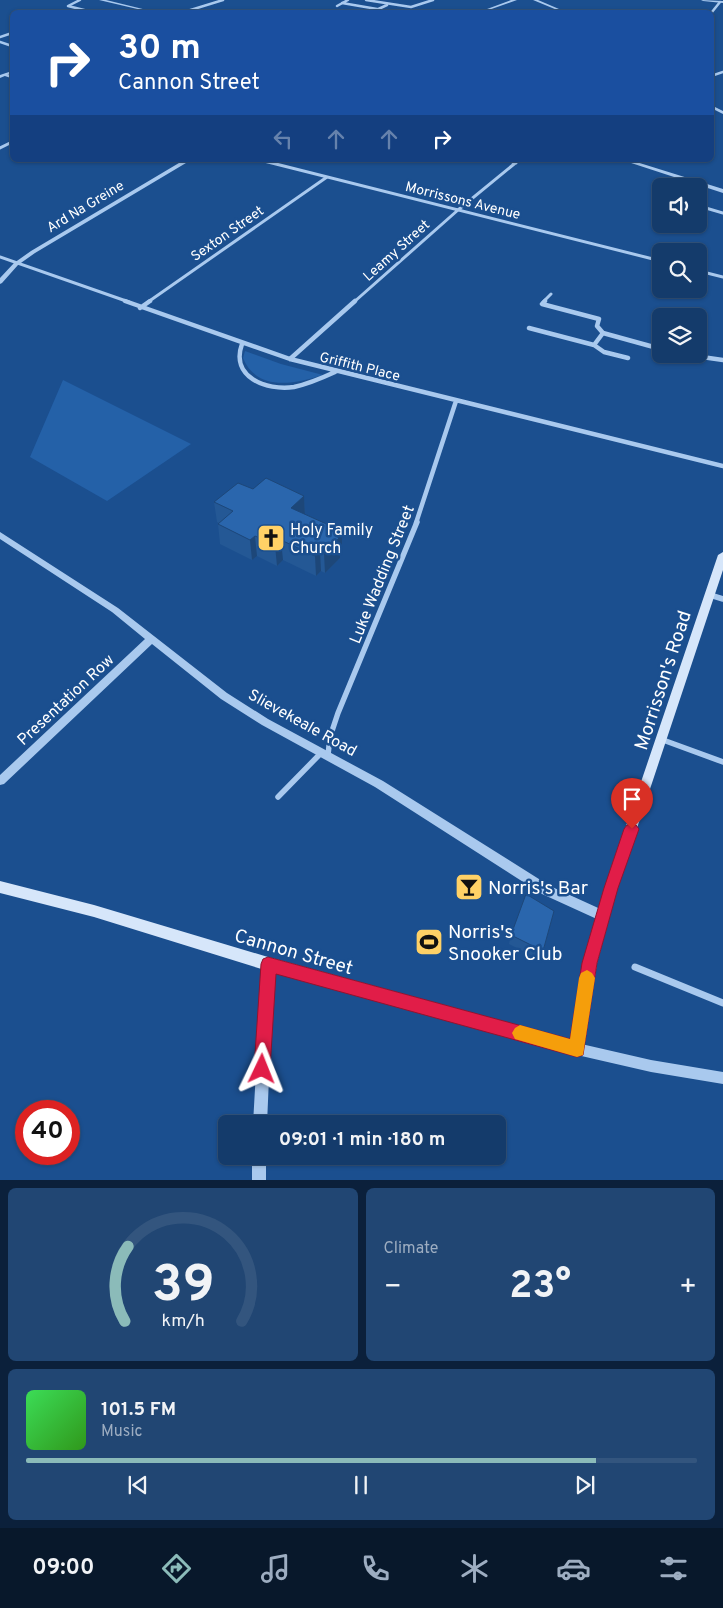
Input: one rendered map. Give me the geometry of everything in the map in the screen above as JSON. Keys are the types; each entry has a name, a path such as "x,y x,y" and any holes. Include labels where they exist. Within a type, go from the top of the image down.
{"main road":[{"name":"Morrisson's Road","path":"577,1049 590,963 603,916 723,555"},
{"name":"Cannon Street","path":"0,887 107,914 268,964 577,1049"}],"street":[{"path":"80,0 68,6 84,10"},
{"path":"101,0 143,10"},
{"path":"190,10 222,0"},
{"path":"337,6 348,0"},
{"path":"366,0 400,6"},
{"path":"342,4 377,9 387,5 416,7 433,0"},
{"path":"487,10 515,0"},
{"path":"534,0 559,10"},
{"path":"702,0 722,2"},
{"path":"714,11 719,10"},
{"path":"0,77 10,73"},
{"path":"6,75 10,76"},
{"name":"Ard Na Greine","path":"0,282 16,264 50,241 185,162"},
{"name":"Morrissons Avenue","path":"268,162 652,259"},
{"name":"Leamy Street","path":"290,359 458,210 516,162"},
{"path":"631,162 677,178"},
{"name":"Sexton Street","path":"140,308 328,177"},
{"path":"707,187 723,191"},
{"path":"707,208 723,213"},
{"name":"Griffith Place","path":"0,258 242,344 335,372 723,466"},
{"path":"707,273 723,277"},
{"path":"551,294 542,304 599,319 598,326 603,333 652,347"},
{"path":"529,328 594,345 604,352 628,358"},
{"path":"594,345 603,333"},
{"path":"242,344 238,354 240,368 249,377 262,383 291,386 314,381 335,372"},
{"path":"707,359 723,360"},
{"name":"Luke Wadding Street","path":"325,753 338,713 413,533 456,401"},
{"name":"Slievekeale Road","path":"0,535 96,597 224,696 266,722 380,784 546,890 603,916"},
{"path":"710,595 723,599"},
{"name":"Presentation Row","path":"0,781 151,638"},
{"path":"663,740 723,762"},
{"path":"278,797 325,753"},
{"path":"260,1115 268,964"},
{"path":"635,967 723,1003"},
{"path":"577,1049 723,1078"},
{"path":"259,1165 259,1180"}],"shaded area":[{"path":"245,351 281,364 323,375 289,383 267,381 249,369 243,358"},
{"path":"63,380 191,444 107,501 30,457"}],"building":[{"path":"266,478 304,496 291,508 342,531 336,536 339,538 324,553 320,551 315,556 281,540 275,545 255,536 250,540 218,524 233,511 214,502 238,483 253,489"},
{"path":"526,894 554,911 543,951 511,935"}],"slow traffic":[{"path":"520,1033 577,1049 587,978"}],"place":[{"name":"Holy Family Church","path":"271,538"},
{"name":"Norris's Bar","path":"469,887"},
{"name":"Norris's Snooker Club","path":"429,942"}],"route":[{"path":"262,1069 268,964 577,1049 584,991 590,963 611,888 632,829"}]}
